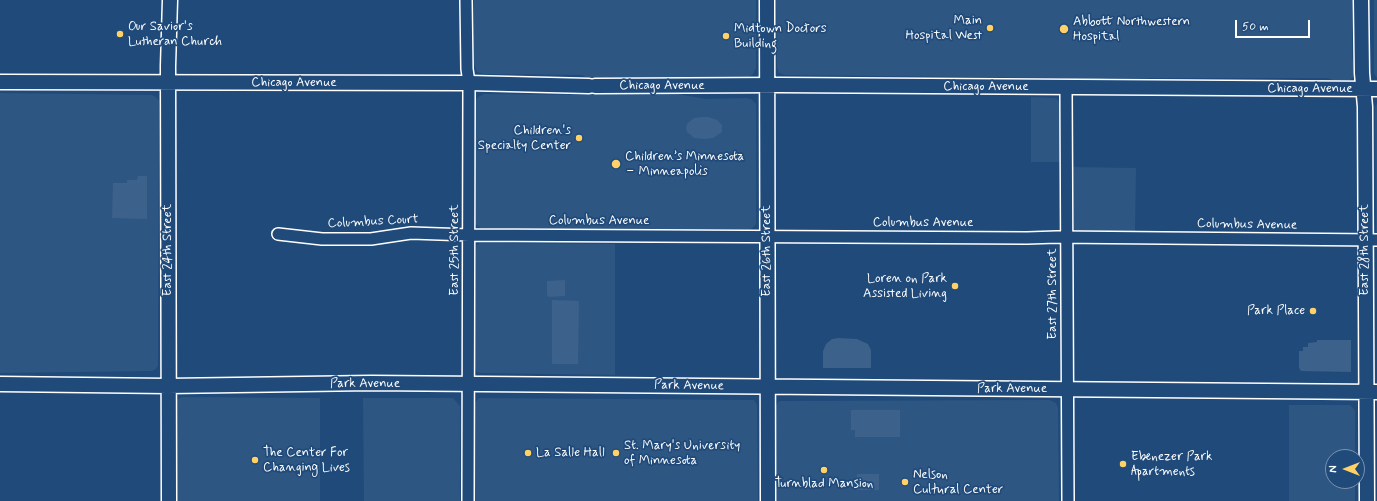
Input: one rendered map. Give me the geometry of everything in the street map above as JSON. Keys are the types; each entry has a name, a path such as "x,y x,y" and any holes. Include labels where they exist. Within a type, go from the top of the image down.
{"street":[{"name":"East 24th Street","path":"169,501 168,83 170,0"},
{"name":"East 25th Street","path":"466,0 467,69 469,83 470,235 468,501"},
{"name":"East 26th Street","path":"767,0 768,501"},
{"name":"East 28th Street","path":"1361,0 1370,89 1365,107 1371,240 1372,392 1367,501"},
{"name":"Chicago Avenue","path":"0,82 469,83 592,86 1370,89"},
{"name":"East 27th Street","path":"1066,88 1068,501"},
{"name":"Columbus Court","path":"278,234 322,239 371,239 411,233 470,235"},
{"name":"Columbus Avenue","path":"470,235 1067,237 1371,240"},
{"name":"Park Avenue","path":"0,384 168,386 371,383 1372,392"}],"shaded area":[{"path":"474,0 756,0 756,68 753,74 749,77 587,78 582,75 484,74 477,72 474,64"},
{"name":"Abbott Northwestern Hospital","path":"776,0 1352,0 1353,77 1349,81 1337,81 1327,78 1107,78 1093,81 1060,78 785,75 779,73 777,68"},
{"path":"1374,0 1377,0 1377,78 1374,74"},
{"name":"Children’s Minnesota – Minneapolis","path":"665,92 706,99 746,98 751,99 756,104 756,224 750,230 481,228 475,224 475,102 478,97 484,94 585,95 587,93"},
{"path":"0,93 152,95 159,101 158,365 156,369 152,371 0,373"},
{"path":"1031,97 1056,98 1060,104 1060,162 1031,162"},
{"path":"1377,103 1377,232 1375,107"},
{"path":"703,117 717,120 722,125 722,132 713,138 694,138 687,132 687,124 694,118"},
{"path":"1073,167 1136,168 1135,231 1077,231 1074,229"},
{"path":"138,176 147,176 147,219 112,218 113,183 127,183 127,180 137,180"},
{"path":"480,243 615,244 615,375 477,372 475,368 476,248"},
{"path":"565,280 565,296 548,297 547,281"},
{"path":"552,300 579,301 578,364 552,364"},
{"path":"832,339 857,339 868,344 871,350 871,368 823,368 823,351 826,344"},
{"path":"1317,340 1351,340 1351,372 1301,371 1299,368 1299,351 1303,351 1303,347 1308,347 1308,343 1317,342"},
{"path":"182,397 320,398 320,501 173,501 174,406 178,399"},
{"path":"363,398 453,398 460,406 460,501 364,501"},
{"name":"St. Mary's University of Minnesota","path":"479,398 754,400 757,405 758,501 474,501 473,405"},
{"path":"1050,400 1056,403 1058,408 1059,501 777,501 776,406 778,402"},
{"path":"1289,405 1350,405 1355,411 1355,449 1325,449 1325,489 1355,489 1355,501 1289,501"},
{"path":"851,410 900,410 900,437 855,437 855,430 851,430"},
{"path":"857,474 879,474 879,490 857,490"}],"place":[{"name":"Main Hospital West","path":"990,28"},
{"name":"Abbott Northwestern Hospital","path":"1064,29"},
{"name":"Our Savior's Lutheran Church","path":"120,34"},
{"name":"Midtown Doctors Building","path":"726,36"},
{"name":"Children's Specialty Center","path":"579,138"},
{"name":"Children’s Minnesota – Minneapolis","path":"616,164"},
{"name":"Loren on Park Assisted Living","path":"955,286"},
{"name":"Park Place","path":"1313,311"},
{"name":"La Salle Hall","path":"528,453"},
{"name":"St. Mary's University of Minnesota","path":"616,453"},
{"name":"The Center For Changing Lives","path":"255,460"},
{"name":"Ebenezer Park Apartments","path":"1123,464"},
{"name":"Turnblad Mansion","path":"824,470"},
{"name":"Nelson Cultural Center","path":"905,482"}]}
